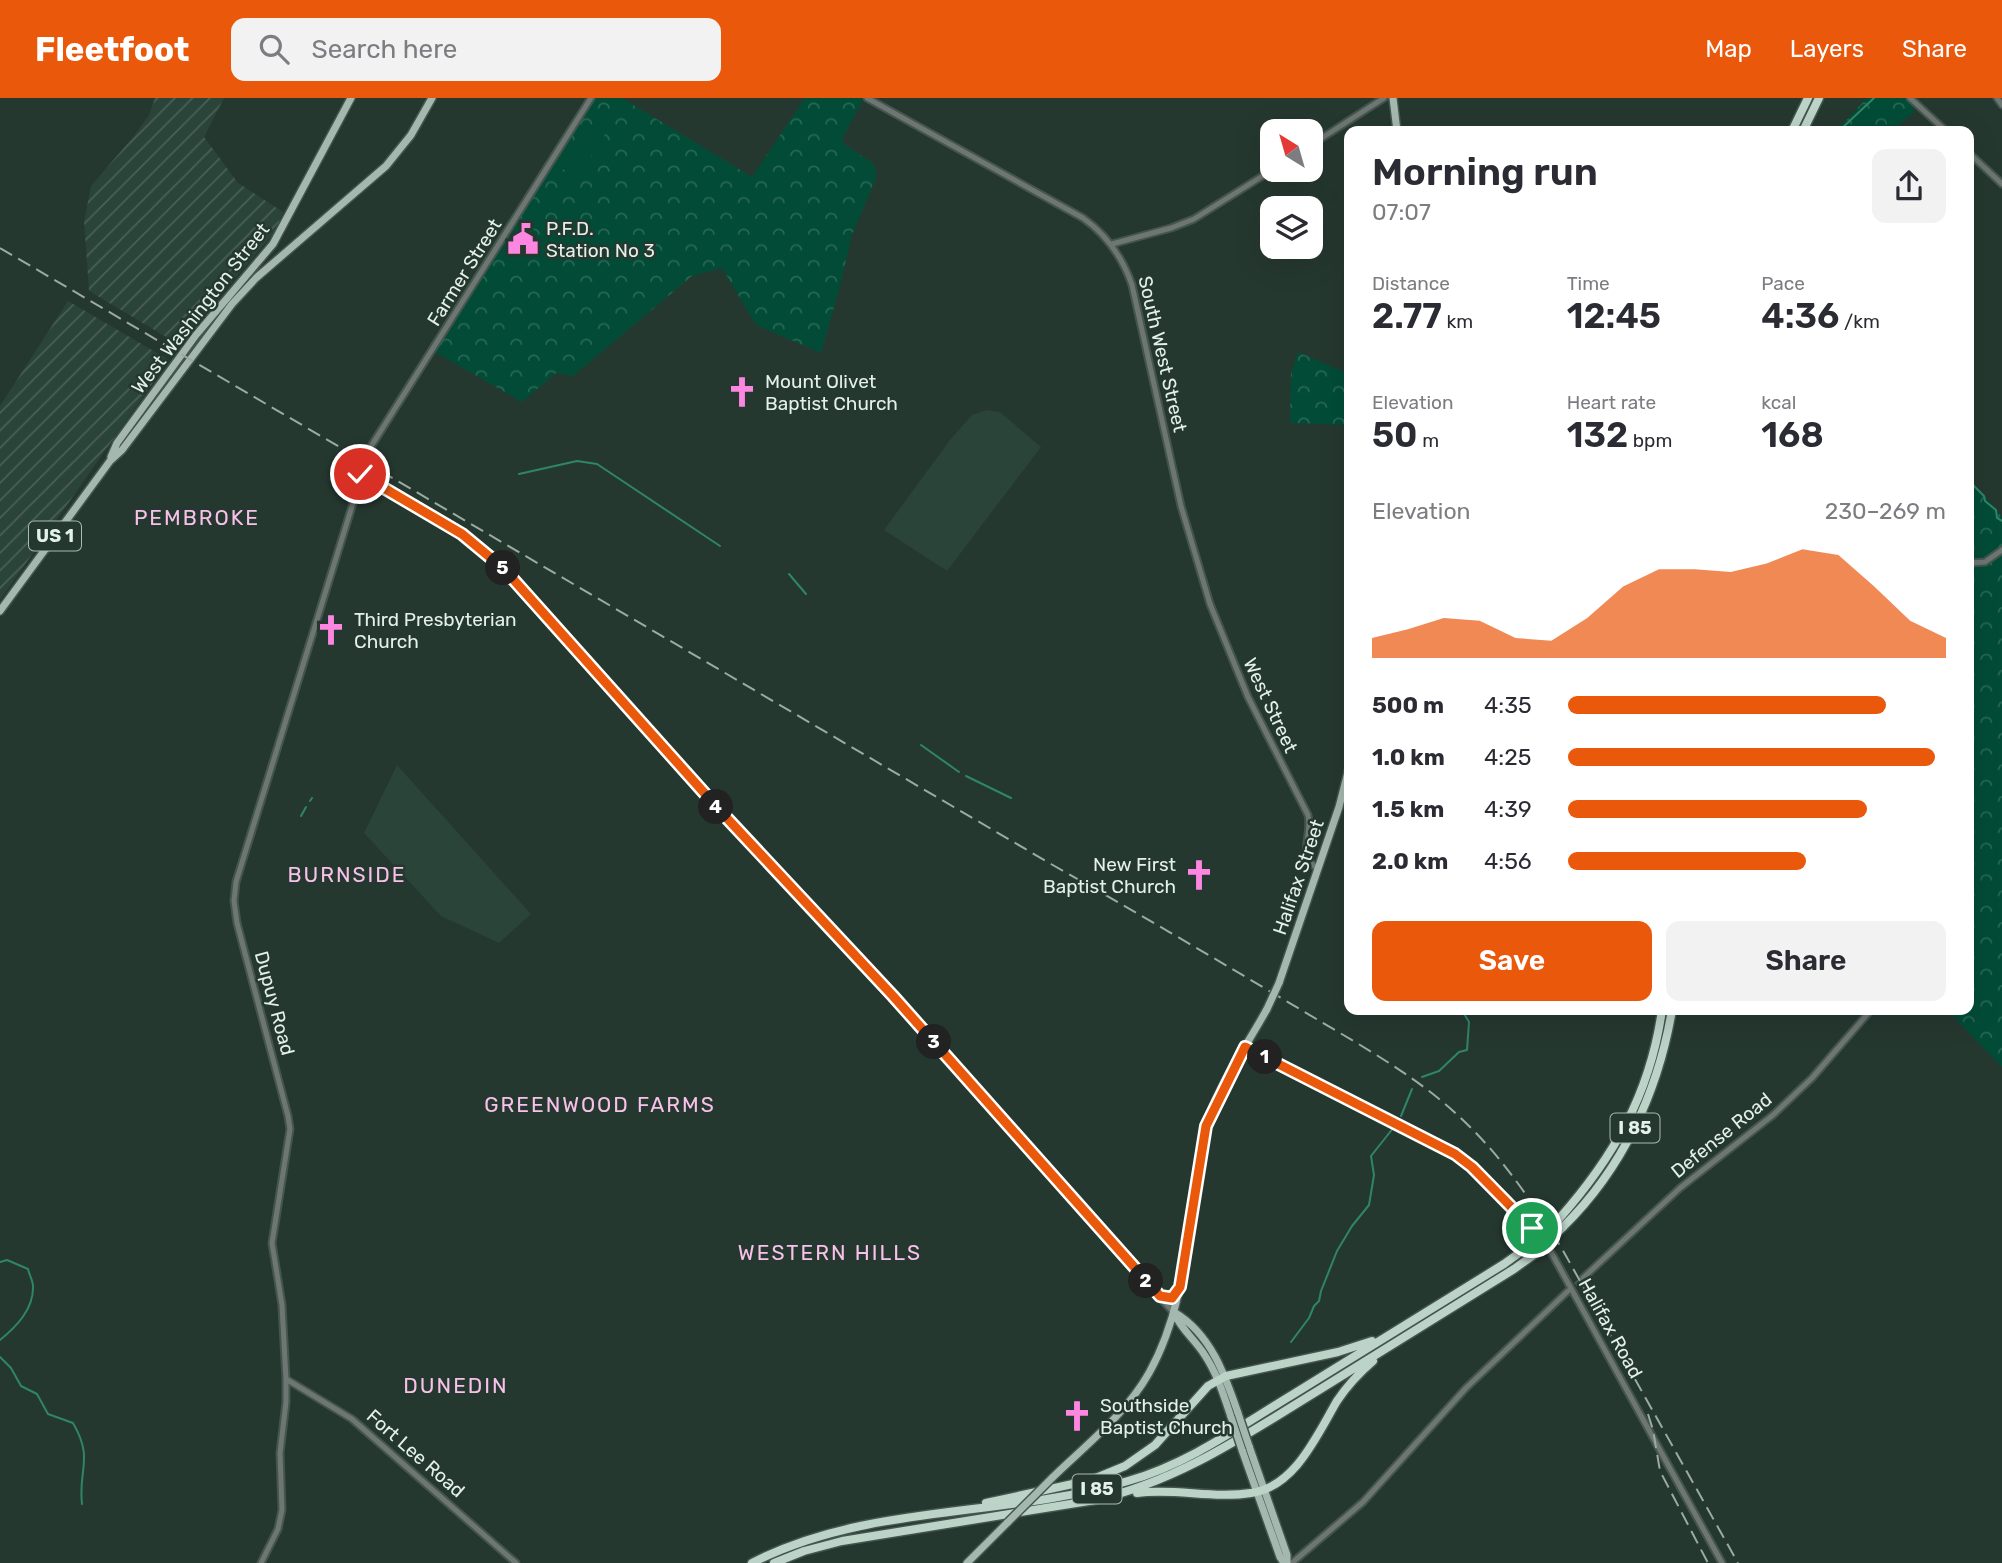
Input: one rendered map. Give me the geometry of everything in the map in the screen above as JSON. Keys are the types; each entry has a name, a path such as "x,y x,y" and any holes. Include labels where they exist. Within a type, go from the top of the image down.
{"highway":[{"path":"1794,126 1808,98"},
{"path":"1805,126 1819,98"},
{"name":"I 85","path":"774,1563 820,1546 863,1536 1111,1496 1149,1485 1205,1459 1391,1345 1535,1254 1560,1224 1597,1174 1628,1121 1649,1070 1661,1015"},
{"name":"I 85","path":"752,1563 816,1537 942,1513 1103,1488 1164,1469 1222,1438 1494,1270 1560,1224 1594,1194 1632,1136 1646,1106 1665,1048 1671,1015"},
{"path":"942,1513 1091,1480 1116,1471 1155,1445 1203,1390 1222,1378 1350,1349 1408,1323"},
{"path":"1111,1496 1163,1491 1225,1494 1261,1491 1277,1482 1296,1465 1310,1448 1344,1391 1391,1345"}],"main road":[{"name":"West Washington Street","path":"110,461 117,443 196,335 272,244 351,98"},
{"name":"West Washington Street","path":"0,611 110,461 122,450 232,304 258,276 386,166 411,135 432,98"},
{"path":"1393,98 1396,126"},
{"name":"Halifax Street","path":"967,1563 1133,1396 1156,1359 1174,1312 1180,1287 1206,1126 1279,983 1344,786"},
{"path":"1160,1296 1172,1298 1180,1287"},
{"path":"1174,1312 1180,1325 1222,1378 1261,1491 1280,1557 1288,1563"}],"street":[{"name":"Farmer Street","path":"364,463 377,436 465,301 591,98"},
{"name":"South West Street","path":"868,98 1083,218 1112,244 1132,285 1193,548"},
{"path":"1323,137 1384,98"},
{"path":"1910,98 1941,126"},
{"path":"1997,98 2002,105"},
{"path":"1974,158 2002,184"},
{"path":"1112,244 1194,219 1260,178"},
{"name":"Dupuy Road","path":"261,1563 276,1536 282,1517 280,1453 286,1379 282,1305 272,1242 289,1122 237,923 234,891 364,463"},
{"path":"360,474 462,534 503,568 724,815 893,996 1174,1312"},
{"name":"West Street","path":"1193,548 1210,604 1239,676 1268,741 1308,815 1310,826 1306,859 1309,864 1318,868"},
{"path":"1974,563 1985,562 2002,550"},
{"name":"Defense Road","path":"1583,1278 1680,1188 1773,1115 1812,1078 1867,1015"},
{"name":"Halifax Road","path":"1245,1047 1455,1154 1505,1199 1544,1243 1722,1563"},
{"path":"1288,1563 1327,1535 1363,1502 1466,1388 1568,1291"},
{"name":"Fort Lee Road","path":"286,1379 352,1419 516,1563"}],"shaded area":[{"path":"155,98 224,98 204,137 238,183 283,212 274,233 178,344 89,291 84,222 91,186 134,136 149,115"},
{"path":"68,301 169,360 0,600 0,406"},
{"path":"987,410 1000,412 1041,447 947,571 884,530 950,440 972,415"},
{"path":"397,765 531,914 499,943 441,916 364,833"}],"green space":[{"path":"594,98 622,98 752,177 805,98 863,100 842,139 844,144 874,164 877,176 852,235 821,353 756,325 722,268 692,276 573,376 556,373 522,402 435,352"},
{"path":"1867,98 1907,98 1916,106 1911,115 1897,126 1841,126"},
{"path":"587,123 605,134 577,178 557,165"},
{"path":"1298,352 1344,372 1344,425 1290,423 1291,373"},
{"path":"1974,484 2002,517 2002,1067 1952,1015 1974,1015"}],"waterway":[{"path":"1844,126 1874,98"},
{"path":"519,474 577,461 597,464 720,546"},
{"path":"1974,486 1996,510 1997,518 2002,521"},
{"path":"789,574 806,594"},
{"path":"921,745 959,772"},
{"path":"966,776 1011,798"},
{"path":"301,816 306,807"},
{"path":"1422,1077 1439,1071 1459,1052 1467,1050 1469,1022 1465,1015"},
{"path":"1401,1116 1412,1089"},
{"path":"1291,1342 1319,1301 1337,1251 1369,1205 1374,1175 1371,1156 1394,1127"},
{"path":"0,1262 7,1260 28,1269 33,1286 27,1310 0,1340"},
{"path":"0,1357 11,1368 21,1386 37,1394 48,1414 73,1423 83,1446 82,1504"}],"tunnel":[{"path":"1570,1290 1583,1278"}],"railway":[{"path":"0,248 1209,955 1368,1050 1430,1092 1468,1125 1494,1153 1518,1183 1561,1247 1738,1563"},
{"path":"1648,1414 1660,1471 1708,1563"}],"place":[{"name":"P.F.D. Station No 3","path":"523,239"},
{"name":"Mount Olivet Baptist Church","path":"742,392"},
{"name":"Third Presbyterian Church","path":"331,630"},
{"name":"New First Baptist Church","path":"1199,875"},
{"name":"Southside Baptist Church","path":"1077,1416"}],"district":[{"name":"PEMBROKE","path":"197,518"},
{"name":"BURNSIDE","path":"347,875"},
{"name":"GREENWOOD FARMS","path":"600,1105"},
{"name":"WESTERN HILLS","path":"830,1253"},
{"name":"DUNEDIN","path":"456,1386"}],"route":[{"path":"360,474 462,534 503,568 724,815 893,996 1160,1296 1172,1298 1180,1287 1206,1126 1245,1047 1455,1154 1472,1167 1532,1228"}]}
